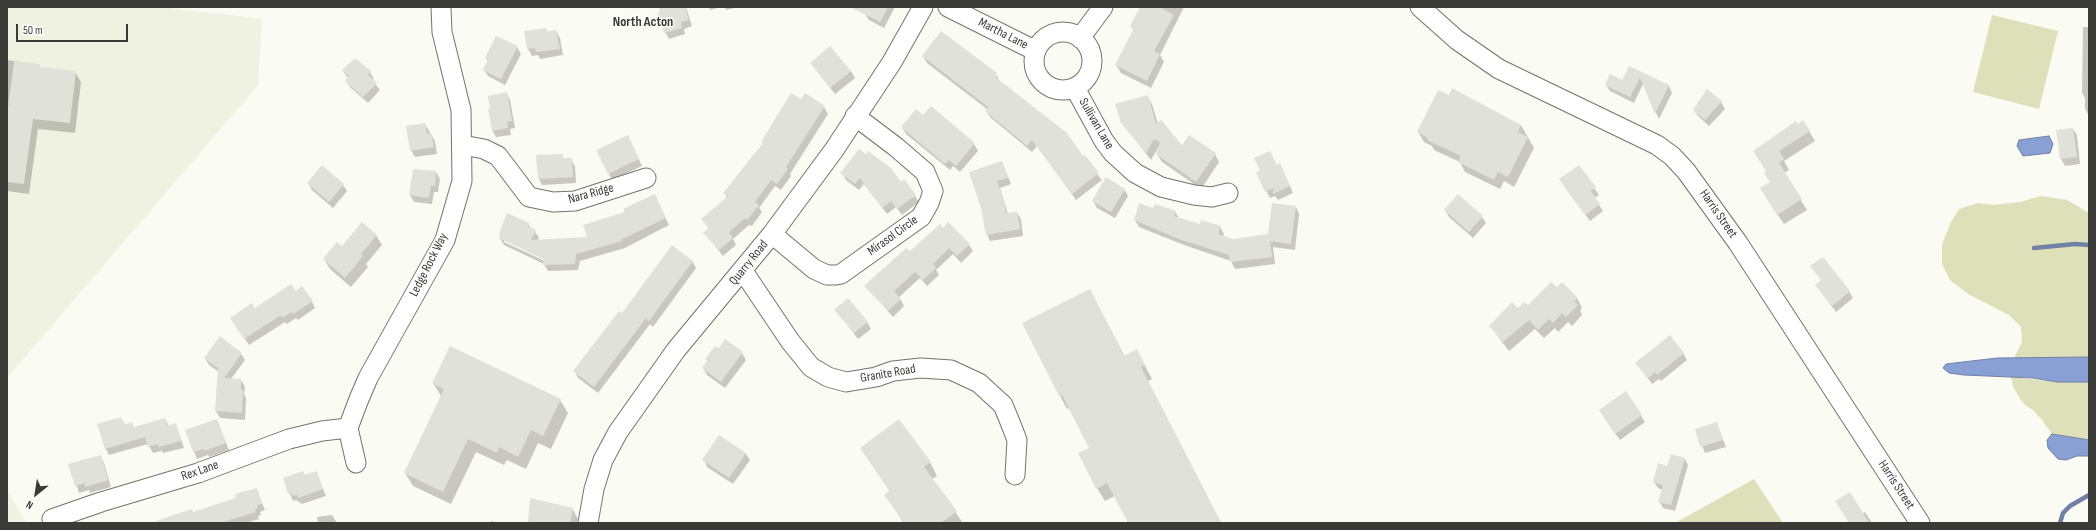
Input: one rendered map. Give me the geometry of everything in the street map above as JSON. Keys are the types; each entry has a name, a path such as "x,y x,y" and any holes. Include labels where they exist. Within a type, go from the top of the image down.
{"street":[{"name":"Ledge Rock Way","path":"348,428 368,378 445,240 462,181 461,110 442,32 441,7"},
{"name":"Quarry Road","path":"588,523 594,489 603,460 618,432 676,350 743,271 834,150 892,62 923,7"},
{"name":"Martha Lane","path":"948,7 1036,51"},
{"path":"1080,38 1103,7"},
{"name":"Harris Street","path":"1420,7 1457,40 1499,69 1657,145 1672,156 1686,170 1738,243 1920,523"},
{"path":"1058,33 1070,34 1080,38 1090,51 1092,67 1087,77 1075,88 1058,90 1043,82 1035,68 1036,51 1047,37 1058,33"},
{"name":"Sullivan Lane","path":"1075,88 1104,141 1113,153 1135,173 1161,187 1189,194 1212,197 1228,193"},
{"name":"Mirasol Circle","path":"772,234 814,269 827,275 836,276 841,274 921,217 930,203 933,191 925,172 896,146 856,116"},
{"name":"Nara Ridge","path":"462,145 484,149 498,156 528,197 553,202 575,201 646,178"},
{"name":"Granite Road","path":"743,271 790,341 811,367 828,378 846,382 876,377 893,371 921,368 952,370 979,383 1003,405 1010,422 1017,440 1015,475"},
{"path":"348,428 356,463"},
{"name":"Rex Lane","path":"52,519 101,502 198,473 289,439 322,431 348,428"}],"shaded area":[{"path":"7,7 161,7 262,19 258,85 7,378"},
{"path":"7,490 24,519 26,523 7,523"}],"green space":[{"path":"1992,15 2058,31 2039,109 1973,92"},
{"path":"2041,196 2067,200 2089,213 2089,357 2014,358 2022,342 2021,327 2009,315 1968,294 1950,280 1942,264 1942,245 1950,224 1959,209 1978,203 1993,205 2020,202"},
{"path":"2011,377 2057,382 2089,382 2089,440 2052,434 2042,420 2033,410 2025,405 2019,397 2013,386"},
{"path":"1754,479 1783,523 1675,523"}],"water":[{"path":"2049,136 2053,144 2050,153 2023,156 2017,146 2019,140"},
{"path":"2089,357 2089,382 2057,382 2033,378 1964,375 1949,373 1943,368 1946,364 1997,358"},
{"path":"2052,434 2089,440 2089,456 2077,456 2066,460 2058,459 2048,448 2047,440"}],"building":[{"path":"659,7 685,7 689,20 681,22 682,28 664,33 658,13 660,12"},
{"path":"850,7 888,7 880,22"},
{"path":"1140,7 1159,7 1174,15 1154,51 1160,54 1147,81 1115,65 1134,28 1130,26"},
{"path":"546,28 547,31 556,30 560,49 536,52 535,48 527,49 524,31"},
{"path":"941,31 997,73 994,76 1067,133 1083,156 1085,155 1099,173 1072,194 1032,140 1027,146 985,111 988,107 922,56"},
{"path":"496,36 518,46 501,79 483,70 488,59 485,58"},
{"path":"830,46 851,71 830,88 810,63"},
{"path":"355,58 371,71 368,75 377,83 363,97 345,81 349,76 342,70"},
{"path":"14,61 40,64 40,67 76,71 70,123 33,119 24,184 7,182 7,115"},
{"path":"1629,66 1669,85 1655,114 1640,78 1630,97 1605,85 1610,74 1622,80"},
{"path":"1452,88 1521,125 1518,132 1528,137 1508,177 1498,172 1494,180 1458,162 1461,156 1427,140 1428,138 1417,132 1438,90 1449,95"},
{"path":"1707,89 1722,101 1705,120 1693,110"},
{"path":"507,92 512,121 507,122 508,128 492,131 488,109 490,109 488,96"},
{"path":"791,93 801,99 805,93 825,106 786,167 788,169 777,184 771,180 755,202 759,205 747,220 745,218 729,232 733,238 719,250 703,233 709,228 701,219 728,196 723,193 763,143 761,142"},
{"path":"1148,95 1156,124 1161,120 1182,145 1189,135 1216,153 1196,182 1156,154 1160,142 1154,139 1146,153 1121,123 1115,104"},
{"path":"931,106 975,143 956,166 949,160 945,164 901,127 916,109 923,115"},
{"path":"1803,120 1810,131 1779,151 1784,159 1779,163 1802,199 1777,215 1760,188 1770,182 1764,173 1766,171 1753,151 1796,121 1798,124"},
{"path":"425,123 427,134 431,133 434,147 410,151 406,126"},
{"path":"2073,128 2077,157 2060,159 2056,130"},
{"path":"628,135 639,159 608,174 596,150"},
{"path":"859,149 866,154 868,151 891,168 901,182 904,179 916,195 897,209 891,201 882,208 860,178 855,184 840,173"},
{"path":"1270,151 1277,165 1280,163 1290,186 1273,194 1274,188 1265,192 1256,172 1260,171 1254,158"},
{"path":"563,154 563,158 572,158 573,177 538,179 536,155"},
{"path":"1002,161 1008,178 997,181 1006,213 1017,212 1020,229 986,235 981,208 969,172"},
{"path":"322,165 344,184 329,202 307,183"},
{"path":"1579,165 1596,187 1591,191 1600,204 1585,215 1559,179"},
{"path":"413,169 436,171 435,186 431,185 429,198 409,195"},
{"path":"1106,177 1125,189 1111,212 1092,201"},
{"path":"655,194 666,218 622,239 622,241 576,254 575,264 543,265 543,259 499,238 501,234 499,233 507,213 529,223 528,226 536,230 531,240 587,237 583,225 625,212 623,209"},
{"path":"1458,194 1483,216 1469,232 1444,210"},
{"path":"1139,203 1153,208 1155,204 1176,211 1174,216 1200,224 1201,220 1221,226 1218,234 1233,239 1268,234 1272,203 1296,206 1291,244 1270,241 1272,257 1230,262 1229,255 1179,239 1134,220"},
{"path":"362,222 377,235 361,254 363,256 345,278 323,259 337,242 342,246"},
{"path":"948,222 970,244 957,256 949,248 933,264 936,268 923,280 915,272 894,291 901,299 888,311 864,286 906,248 910,251 940,224 943,228"},
{"path":"672,245 693,261 649,321 646,318 594,387 573,371 619,311 622,313"},
{"path":"1823,257 1850,291 1832,306 1815,285 1821,280 1810,266"},
{"path":"1551,282 1557,287 1562,282 1578,298 1574,301 1578,305 1566,317 1562,313 1553,323 1549,319 1538,330 1529,320 1503,342 1489,326 1512,302 1518,308 1524,302 1528,305"},
{"path":"291,284 296,291 302,286 313,301 293,314 291,312 282,318 281,315 244,339 230,318 252,303 255,308"},
{"path":"1090,289 1124,356 1137,349 1145,365 1141,367 1221,523 1128,523 1107,483 1096,489 1078,453 1089,448 1062,395 1059,396 1022,323"},
{"path":"848,298 868,322 854,333 834,310"},
{"path":"1670,335 1684,353 1657,375 1655,372 1648,378 1635,363"},
{"path":"220,336 242,353 224,378 241,379 241,390 243,390 242,413 215,411 218,368 204,358"},
{"path":"725,339 743,352 721,382 702,368 707,361 705,359 715,346 719,348"},
{"path":"450,346 561,399 543,436 531,430 518,457 499,447 497,453 468,439 443,492 404,473 444,389 432,383"},
{"path":"1626,391 1642,415 1615,434 1599,410"},
{"path":"121,417 124,425 132,422 134,427 165,418 168,426 176,423 181,441 159,447 158,444 148,447 145,437 105,449 97,424"},
{"path":"217,419 226,443 204,451 203,449 193,452 185,430"},
{"path":"899,419 931,462 924,467 957,511 941,523 905,523 884,495 890,490 860,448"},
{"path":"1717,422 1723,440 1700,447 1695,429"},
{"path":"719,435 746,453 729,478 702,460"},
{"path":"1671,454 1685,458 1671,505 1658,502 1663,485 1653,482 1658,463 1667,466"},
{"path":"101,455 108,480 85,487 85,483 75,486 68,464"},
{"path":"303,471 304,475 317,471 323,489 298,498 297,495 293,496 292,493 288,494 283,478"},
{"path":"257,488 262,504 257,505 258,508 255,509 256,512 220,523 156,523 156,521 192,509 193,512 236,498 235,494"},
{"path":"1850,492 1869,523 1849,523 1835,501"},
{"path":"530,498 573,508 570,523 528,523"}],"waterway":[{"path":"2034,248 2075,244 2089,245"},
{"path":"2060,523 2063,513 2070,506 2089,495"}],"district":[{"name":"North Acton","path":"643,22"}]}
